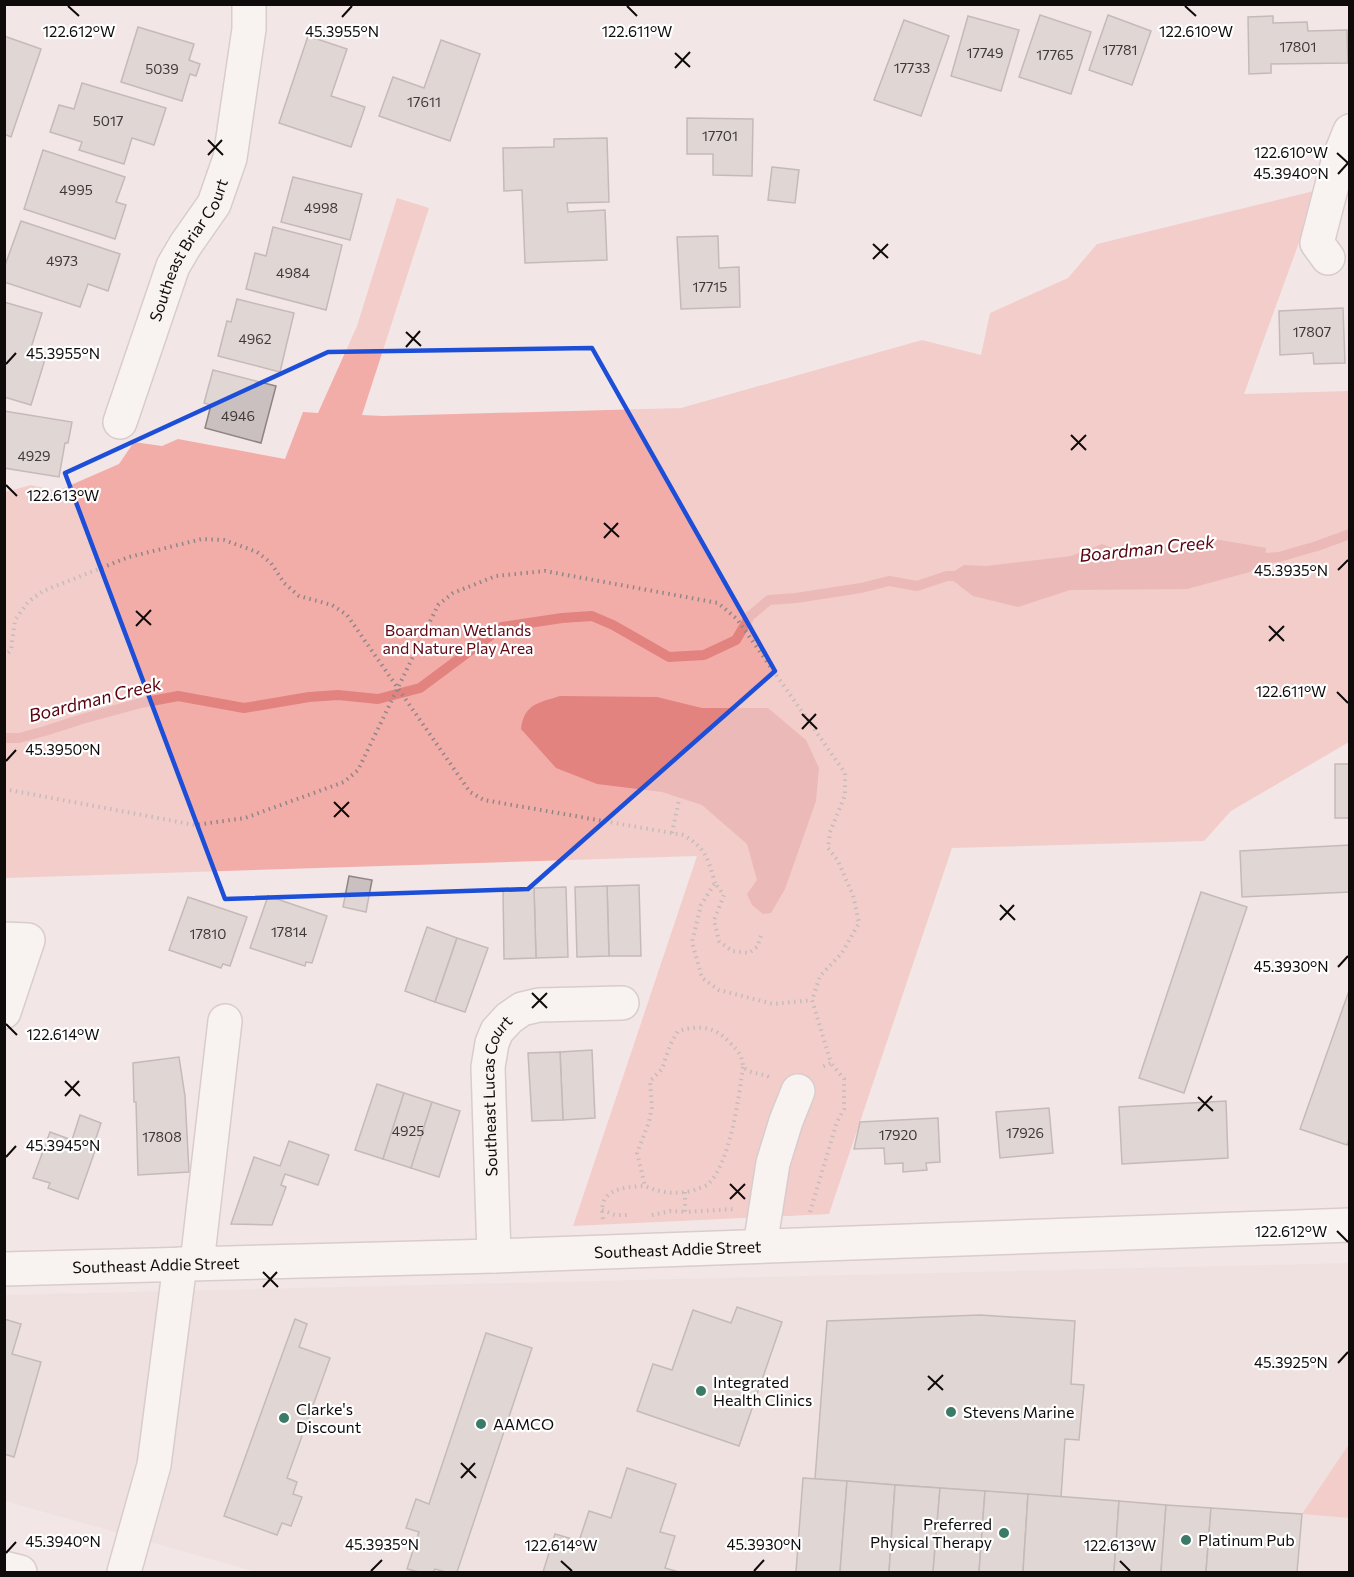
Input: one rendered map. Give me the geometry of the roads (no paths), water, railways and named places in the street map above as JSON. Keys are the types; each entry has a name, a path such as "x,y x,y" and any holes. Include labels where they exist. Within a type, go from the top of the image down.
{"street":[{"name":"Southeast Briar Court","path":"120,422 173,266 214,204 230,158 249,29 249,4"},
{"path":"1328,258 1317,243 1339,158 1350,131"},
{"path":"4,939 28,940 4,1012"},
{"name":"Southeast Lucas Court","path":"494,1256 488,1067 492,1043 497,1031 509,1018 522,1009 539,1005 622,1003"},
{"path":"124,1572 154,1465 189,1264 225,1020"},
{"path":"760,1246 773,1164 798,1091"},
{"name":"Southeast Addie Street","path":"4,1269 494,1256 1350,1225"},
{"path":"4,1568 20,1572"}],"water":[{"path":"1215,539 1266,548 1265,558 1250,572 1187,589 1070,590 1018,607 973,596 947,576 964,565 986,566 1071,556 1102,544 1123,552"},
{"path":"560,696 657,697 702,708 768,708 806,740 819,768 816,801 785,889 771,913 763,914 752,905 747,894 757,880 747,844 702,805 662,792 597,784 556,768 521,729 525,714 529,709"}],"waterway":[{"name":"Boardman Creek","path":"1252,559 1279,557 1350,534"},
{"name":"Boardman Creek","path":"4,738 19,738 141,703 178,696 244,708 309,697 338,695 378,699 420,688 502,627 562,618 592,616 613,625 669,657 704,655 736,640 750,616 769,600 861,588 889,581 917,586 947,576 960,576"}],"place":[{"name":"Integrated Health Clinics","path":"701,1391"},
{"name":"Stevens Marine","path":"951,1412"},
{"name":"Clarke's Discount","path":"284,1418"},
{"name":"AAMCO","path":"481,1424"},
{"name":"Preferred Physical Therapy","path":"1004,1533"},
{"name":"Platinum Pub","path":"1186,1540"}],"park label":[{"name":"Boardman Wetlands and Nature Play Area","path":"458,639"}]}
